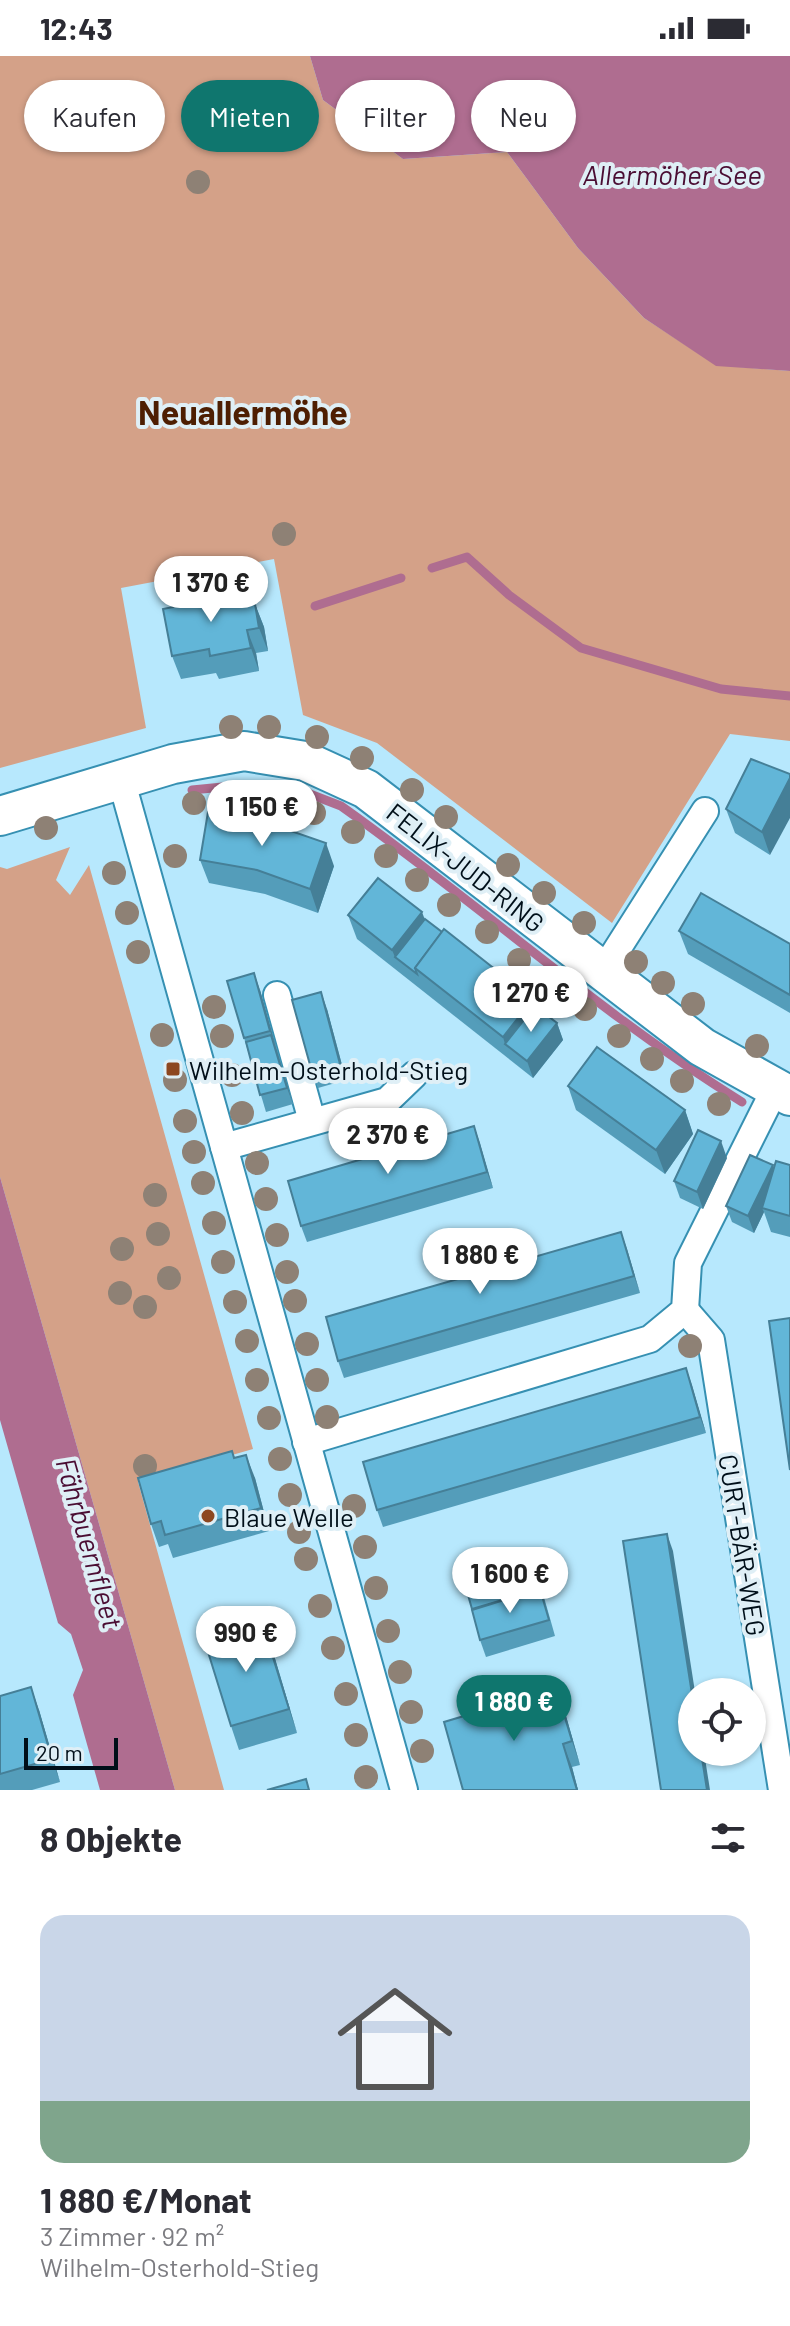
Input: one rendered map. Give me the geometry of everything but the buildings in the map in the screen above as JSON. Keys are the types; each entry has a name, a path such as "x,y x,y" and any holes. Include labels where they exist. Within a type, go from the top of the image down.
{"street":[{"name":"FELIX-JUD-RING","path":"0,816 173,764 244,751 305,761 366,789 702,1047 782,1092"},
{"path":"121,779 404,1790"},
{"path":"602,973 705,811"},
{"path":"277,995 312,1121"},
{"path":"224,1147 387,1101 414,1075"},
{"path":"306,1442 650,1339 685,1310 688,1263 782,1092"},
{"name":"CURT-BÄR-WEG","path":"685,1310 711,1340 782,1790"}],"shaded area":[{"path":"0,56 310,56 317,80 181,80 181,152 319,152 319,86 323,100 335,109 335,152 394,152 403,159 507,152 578,248 644,318 716,365 790,371 790,741 730,734 612,923 377,743 303,715 274,559 121,588 146,728 0,768"},
{"path":"70,847 56,880 70,895 89,865 253,1449 138,1482 224,1790 175,1790 0,1177 0,867 7,869"}],"water":[{"name":"Allermöher See","path":"310,56 790,56 790,371 716,366 644,318 578,248 507,152 403,159 394,152 455,152 455,80 335,80 335,109 323,100"},
{"name":"Fährbuernfleet","path":"0,1177 175,1790 100,1790 73,1695 83,1670 71,1634 58,1623 0,1420"}],"waterway":[{"path":"432,568 467,557 509,595 581,648 721,689 790,696"},
{"path":"315,606 401,578"},
{"path":"192,790 243,785 302,791 341,806 639,1032 742,1102"}],"place":[{"name":"Wilhelm-Osterhold-Stieg","path":"173,1069"},
{"name":"Blaue Welle","path":"208,1516"}],"district":[{"name":"Neuallermöhe","path":"243,411"}]}
